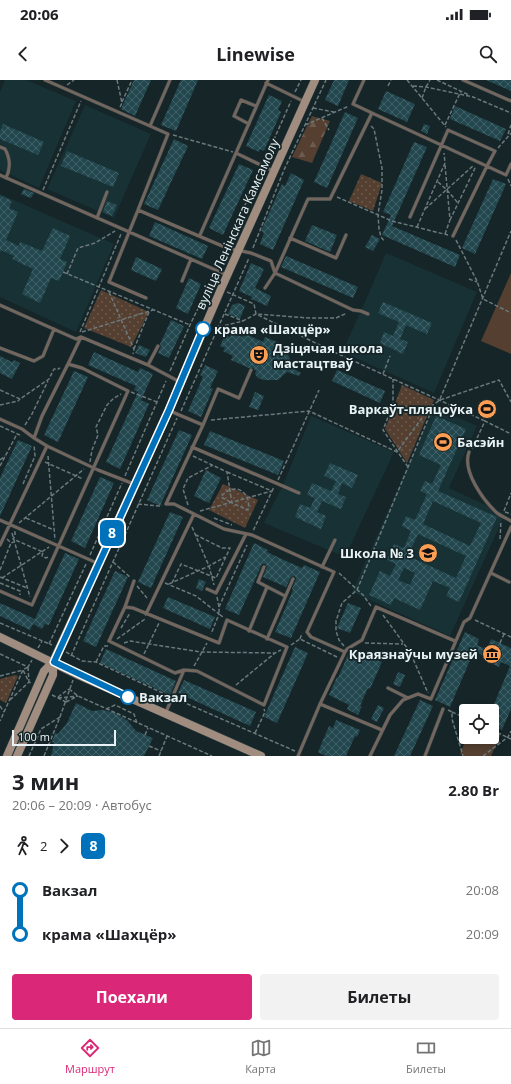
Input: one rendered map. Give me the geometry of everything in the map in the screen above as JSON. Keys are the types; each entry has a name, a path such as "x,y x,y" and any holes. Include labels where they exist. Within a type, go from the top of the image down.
{"main road":[{"name":"вуліца Ленінскага Камсамолу","path":"17,756 53,675 54,662 169,410 273,171 315,80"},
{"path":"0,638 54,662 76,674 260,756"},
{"name":"вуліца Ленінскага Камсамолу","path":"7,756 44,671 54,662"}],"lane":[{"path":"45,80 119,111 168,134 109,282 146,298"},
{"path":"150,126 170,80"},
{"path":"364,80 353,104 506,175 511,164"},
{"path":"463,80 511,101"},
{"path":"200,235 267,81 305,102"},
{"path":"249,124 234,116 242,100 256,106"},
{"path":"265,288 275,273 308,199 330,199 372,113"},
{"path":"410,218 443,145 448,130 496,151 487,166 453,236"},
{"path":"0,147 5,149 10,157 9,173 6,178"},
{"path":"236,153 273,171"},
{"path":"0,175 227,275"},
{"path":"97,218 107,192"},
{"path":"138,210 200,235 227,248 251,253 270,261 275,273 353,310 368,314"},
{"path":"290,238 336,258 346,235"},
{"path":"182,281 191,259"},
{"path":"0,306 76,339 81,337 148,365 180,382"},
{"path":"0,348 34,361 43,356 54,329"},
{"path":"34,438 42,416 81,337"},
{"path":"148,365 158,346"},
{"path":"0,591 32,605 128,391 82,368 68,364"},
{"path":"251,370 239,398 218,389 166,504 174,504 224,529 252,535 334,572 307,632 311,637 345,652"},
{"path":"169,410 203,425"},
{"path":"0,419 22,429 47,446 134,484"},
{"path":"0,545 47,446"},
{"path":"192,447 299,493"},
{"path":"469,452 467,457 468,466 475,484 489,504 501,517 511,521"},
{"path":"148,614 194,514"},
{"path":"0,520 99,564"},
{"path":"370,756 390,715 403,700 418,694 431,699 455,641 464,622 470,618 511,527"},
{"path":"207,589 216,593 246,534"},
{"path":"322,567 335,540"},
{"path":"264,567 258,582 285,596"},
{"path":"490,573 509,582"},
{"path":"268,639 293,579"},
{"path":"125,607 133,608 218,643 227,620 286,648 264,705 197,671 184,670 175,673 109,642 125,607 134,581"},
{"path":"249,631 268,587"},
{"path":"299,755 320,704 345,652 347,649 362,640 376,607 455,641"},
{"path":"165,714 184,670"},
{"path":"388,688 408,698"},
{"path":"320,704 382,730"},
{"path":"425,756 443,709"}],"path":[{"path":"116,80 122,103"},
{"path":"119,111 132,80"},
{"path":"0,623 49,644 124,480 190,325 227,248 262,165 301,80"},
{"path":"299,755 96,662 82,661 71,656 138,504 219,327 251,253 284,170 326,80"},
{"path":"388,86 390,80"},
{"path":"408,80 448,130"},
{"path":"422,98 430,80"},
{"path":"437,80 511,113"},
{"path":"65,88 71,81"},
{"path":"413,86 426,87 473,97"},
{"path":"444,125 461,91"},
{"path":"41,193 83,96"},
{"path":"305,125 353,104"},
{"path":"313,108 335,112"},
{"path":"322,118 329,130"},
{"path":"367,121 374,129 382,168 382,190 378,214 380,233 385,242"},
{"path":"496,151 507,136 511,126"},
{"path":"507,136 511,133"},
{"path":"168,134 236,153"},
{"path":"443,145 450,220"},
{"path":"425,209 478,161"},
{"path":"445,234 450,220 478,161"},
{"path":"417,227 445,163"},
{"path":"506,175 511,186"},
{"path":"437,181 458,203"},
{"path":"332,194 392,221 453,236 477,282 483,300 511,313"},
{"path":"67,274 78,248 95,243 122,229"},
{"path":"76,339 100,287 122,229"},
{"path":"440,400 511,231"},
{"path":"63,272 190,325"},
{"path":"469,279 477,282"},
{"path":"109,292 134,349"},
{"path":"233,294 254,304 256,314"},
{"path":"80,332 153,310"},
{"path":"219,327 243,321 256,314 309,318 336,318 353,310"},
{"path":"131,358 150,311"},
{"path":"224,314 243,321"},
{"path":"256,314 511,434"},
{"path":"383,374 390,356"},
{"path":"0,466 17,434 32,414 54,369 58,369 62,366"},
{"path":"0,405 18,401 49,379"},
{"path":"393,379 393,403 383,430 408,467"},
{"path":"397,452 430,407 440,400 499,380 511,402"},
{"path":"0,390 20,399"},
{"path":"219,606 318,390"},
{"path":"11,543 7,539 8,534 15,527 52,498 89,465 92,450 98,435 96,427 107,405 114,398 128,391 157,402"},
{"path":"344,646 336,631 336,621 342,603 357,590 433,405"},
{"path":"390,412 430,407"},
{"path":"205,420 309,411 397,452"},
{"path":"469,452 471,452 485,421"},
{"path":"0,426 26,437"},
{"path":"20,489 35,456 35,445 31,441"},
{"path":"1,577 43,552 55,541 48,453 44,451"},
{"path":"189,454 272,491"},
{"path":"0,460 6,455"},
{"path":"40,460 87,481"},
{"path":"193,508 188,505 183,489 188,478 213,465"},
{"path":"227,472 232,503"},
{"path":"230,490 242,490 250,503 248,510 221,497 224,492 230,490"},
{"path":"205,514 198,511 272,491"},
{"path":"500,544 501,517 511,492"},
{"path":"138,504 158,506 166,504"},
{"path":"504,511 511,514"},
{"path":"212,517 234,526"},
{"path":"26,518 54,530"},
{"path":"190,522 209,566 219,606 219,614 209,640 201,652 192,671"},
{"path":"247,529 253,531"},
{"path":"11,532 15,532 14,540 31,599"},
{"path":"196,536 222,548 230,548 216,578 181,564 172,583 169,584 196,596 227,620"},
{"path":"0,570 11,543 14,540"},
{"path":"14,540 43,552"},
{"path":"43,552 42,556 46,558 51,555"},
{"path":"172,583 209,566 226,556"},
{"path":"338,572 363,595 372,608"},
{"path":"1,577 33,592 31,599"},
{"path":"0,583 20,591 20,598"},
{"path":"26,600 31,599"},
{"path":"376,607 410,652 431,699"},
{"path":"121,628 133,608"},
{"path":"117,635 116,640 148,614"},
{"path":"470,618 511,637"},
{"path":"142,657 161,620"},
{"path":"232,689 275,653 300,639 303,632"},
{"path":"500,643 504,634"},
{"path":"300,639 342,660"},
{"path":"96,662 104,646 130,641 201,652 275,653"},
{"path":"357,643 404,644"},
{"path":"0,654 28,667"},
{"path":"0,676 23,670 28,667"},
{"path":"28,667 29,682"},
{"path":"23,670 29,682"},
{"path":"0,720 23,670"},
{"path":"8,702 29,682"},
{"path":"57,698 70,689"},
{"path":"70,689 78,696 212,756"},
{"path":"44,756 70,689"},
{"path":"46,692 66,702"},
{"path":"57,698 78,696"},
{"path":"66,702 78,696"},
{"path":"106,709 115,705 134,714 137,722"},
{"path":"255,734 265,712 264,705"},
{"path":"0,706 4,712"},
{"path":"443,709 459,715"},
{"path":"452,712 452,719 463,756"},
{"path":"30,756 40,729 60,717"},
{"path":"145,735 148,728"},
{"path":"483,756 508,737 511,731"},
{"path":"499,733 511,738"},
{"path":"159,756 167,736"},
{"path":"149,746 161,751"}],"shaded area":[{"path":"5,80 26,80 76,101 39,188 0,170 0,92"},
{"path":"85,105 151,134 114,218 47,189"},
{"path":"0,194 114,244 76,332 0,297"},
{"path":"386,253 477,292 434,393 342,352"},
{"name":"Школа № 3","path":"434,407 477,426 449,488 505,514 450,636 352,592"},
{"path":"311,416 394,452 345,557 264,523 283,485"}],"green space":[{"path":"312,116 330,121 312,163 292,157"},
{"path":"361,174 382,183 373,211 349,201"},
{"path":"511,273 511,354 481,341"},
{"path":"101,290 149,312 131,347 84,328"},
{"path":"402,385 434,400 407,463 385,429"},
{"path":"482,401 496,407 492,417 478,411"},
{"path":"223,484 258,500 245,528 209,510"},
{"path":"15,675 18,676 6,703 0,700 0,679"},
{"path":"464,744 496,744 491,756 465,756 460,754"}],"building":[{"path":"134,80 151,80 135,116 121,109"},
{"path":"181,80 198,80 176,131 161,125"},
{"path":"334,80 349,80 338,106 325,100"},
{"path":"486,80 511,80 511,91"},
{"path":"386,91 415,104 407,122 378,109"},
{"path":"269,95 282,101 278,110 281,112 264,151 260,149 259,152 246,146"},
{"path":"455,106 506,129 500,141 450,119"},
{"path":"345,112 358,118 327,188 314,182"},
{"path":"3,124 44,142 38,155 0,139 0,131"},
{"path":"424,124 430,126 427,134 421,131"},
{"path":"174,139 188,146 158,210 144,204"},
{"path":"414,142 427,147 392,226 460,255 455,267 382,235 391,215 383,212"},
{"path":"67,151 119,173 113,187 61,166"},
{"path":"239,164 253,170 223,235 209,228"},
{"path":"291,173 304,180 273,250 260,244 264,233 261,231 282,184 285,186"},
{"path":"493,179 506,184 475,254 462,248"},
{"path":"24,189 34,193 31,198 21,194"},
{"path":"0,195 12,201 9,208 18,212 6,240 19,246 20,242 42,251 53,228 70,236 60,259 67,262 59,281 51,278 40,303 22,294 33,269 12,259 14,256 1,250 0,253"},
{"path":"107,201 117,205 112,216 103,212"},
{"path":"155,222 208,246 202,259 149,236"},
{"path":"312,225 337,235 330,252 305,241"},
{"path":"372,235 380,239 373,251 365,247"},
{"path":"286,256 358,287 353,298 281,267"},
{"path":"136,257 162,269 156,281 131,270"},
{"path":"251,263 264,269 255,288 271,296 267,306 251,299 252,297 239,291"},
{"path":"189,278 201,284 188,314 176,308"},
{"path":"383,302 432,323 427,334 406,325 400,339 408,342 403,354 380,343 384,332 393,336 399,322 378,313"},
{"path":"238,303 245,306 240,319 228,314 232,305"},
{"path":"171,320 184,326 169,358 158,353 161,346 160,344"},
{"path":"232,333 242,337 244,333 263,342 265,337 282,344 287,351 290,360 289,366 301,373 299,376 287,372 278,380 264,380 258,378 255,374 256,371 253,368 249,368 231,360 233,356 223,351 225,348 220,346 225,335 230,337"},
{"path":"139,345 150,350 146,357 135,353"},
{"path":"94,352 138,372 140,368 153,374 141,400 149,404 120,469 106,462 138,392 134,390 136,386 88,365"},
{"path":"0,356 12,362 14,360 20,363 12,379 0,373"},
{"path":"205,365 218,371 210,388 213,389 201,417 188,411 203,377 200,375"},
{"path":"337,370 385,391 380,403 332,381"},
{"path":"74,371 88,377 58,442 44,435"},
{"path":"255,392 264,396 258,410 249,407"},
{"path":"436,416 466,429 438,491 497,517 459,602 446,596 450,588 433,581 420,610 394,598 391,605 369,595 380,571 390,576 396,564 387,560 394,544 404,548 411,531 402,526 406,516 415,520 427,494 420,491 425,481 432,484 441,465 419,455","holes":["433,501 481,523 470,546 423,524","418,534 466,556 456,578 408,556","404,568 415,573 410,585 398,580"]},
{"path":"179,430 192,435 160,506 147,500"},
{"path":"210,431 284,461 278,475 204,445"},
{"path":"18,440 32,446 0,516 0,478"},
{"path":"330,463 358,475 352,488 342,483 338,494 346,497 341,509 322,501 317,512 326,516 321,529 295,517 300,504 310,508 315,498 307,495 312,483 331,491 336,481 324,476"},
{"path":"206,470 221,478 209,503 194,496"},
{"path":"100,477 114,483 85,548 71,541"},
{"path":"170,512 183,517 151,588 138,582"},
{"path":"254,543 268,550 267,552 286,561 302,568 304,565 320,572 291,638 275,632 293,590 292,589 296,579 295,576 291,577 286,587 263,577 267,567 265,564 262,564 239,615 225,609"},
{"path":"65,553 79,559 49,625 45,624 42,629 33,624 30,630 0,616 0,603 35,619"},
{"path":"115,571 128,577 96,647 83,641"},
{"path":"199,579 206,582 202,591 196,588"},
{"path":"168,597 215,617 210,629 163,608"},
{"path":"348,603 361,608 350,633 337,628"},
{"path":"465,632 479,639 477,645 487,650 491,639 511,648 511,709 502,730 499,729 499,704 494,704 510,666 501,662 499,667 483,659 484,656 474,651 450,707 435,700"},
{"path":"295,647 308,653 277,723 264,717"},
{"path":"106,649 176,681 170,695 100,663"},
{"path":"353,649 382,662 370,689 368,688 360,706 362,706 358,715 347,709 349,705 329,695 350,650"},
{"path":"398,672 405,675 400,687 393,684"},
{"path":"184,680 256,712 250,726 178,693"},
{"path":"420,700 433,706 410,756 394,756"},
{"path":"76,703 92,711 103,710 116,713 128,721 136,731 153,738 144,756 51,756 54,743 52,742 55,733 58,734 67,723"},
{"path":"378,705 384,708 377,722 371,719"},
{"path":"336,720 360,730 357,737 355,736 346,756 326,756 318,752 329,726 333,728"}],"bus line":[{"name":"8","path":"128,697 76,674 54,662 169,410 203,329"}],"place":[{"name":"крама «Шахцёр»","path":"203,329"},
{"name":"Дзіцячая школа мастацтваў","path":"259,355"},
{"name":"Варкаўт-пляцоўка","path":"487,409"},
{"name":"Басэйн","path":"443,442"},
{"name":"Школа № 3","path":"428,553"},
{"name":"Краязнаўчы музей","path":"492,654"},
{"name":"Вакзал","path":"128,697"}]}
